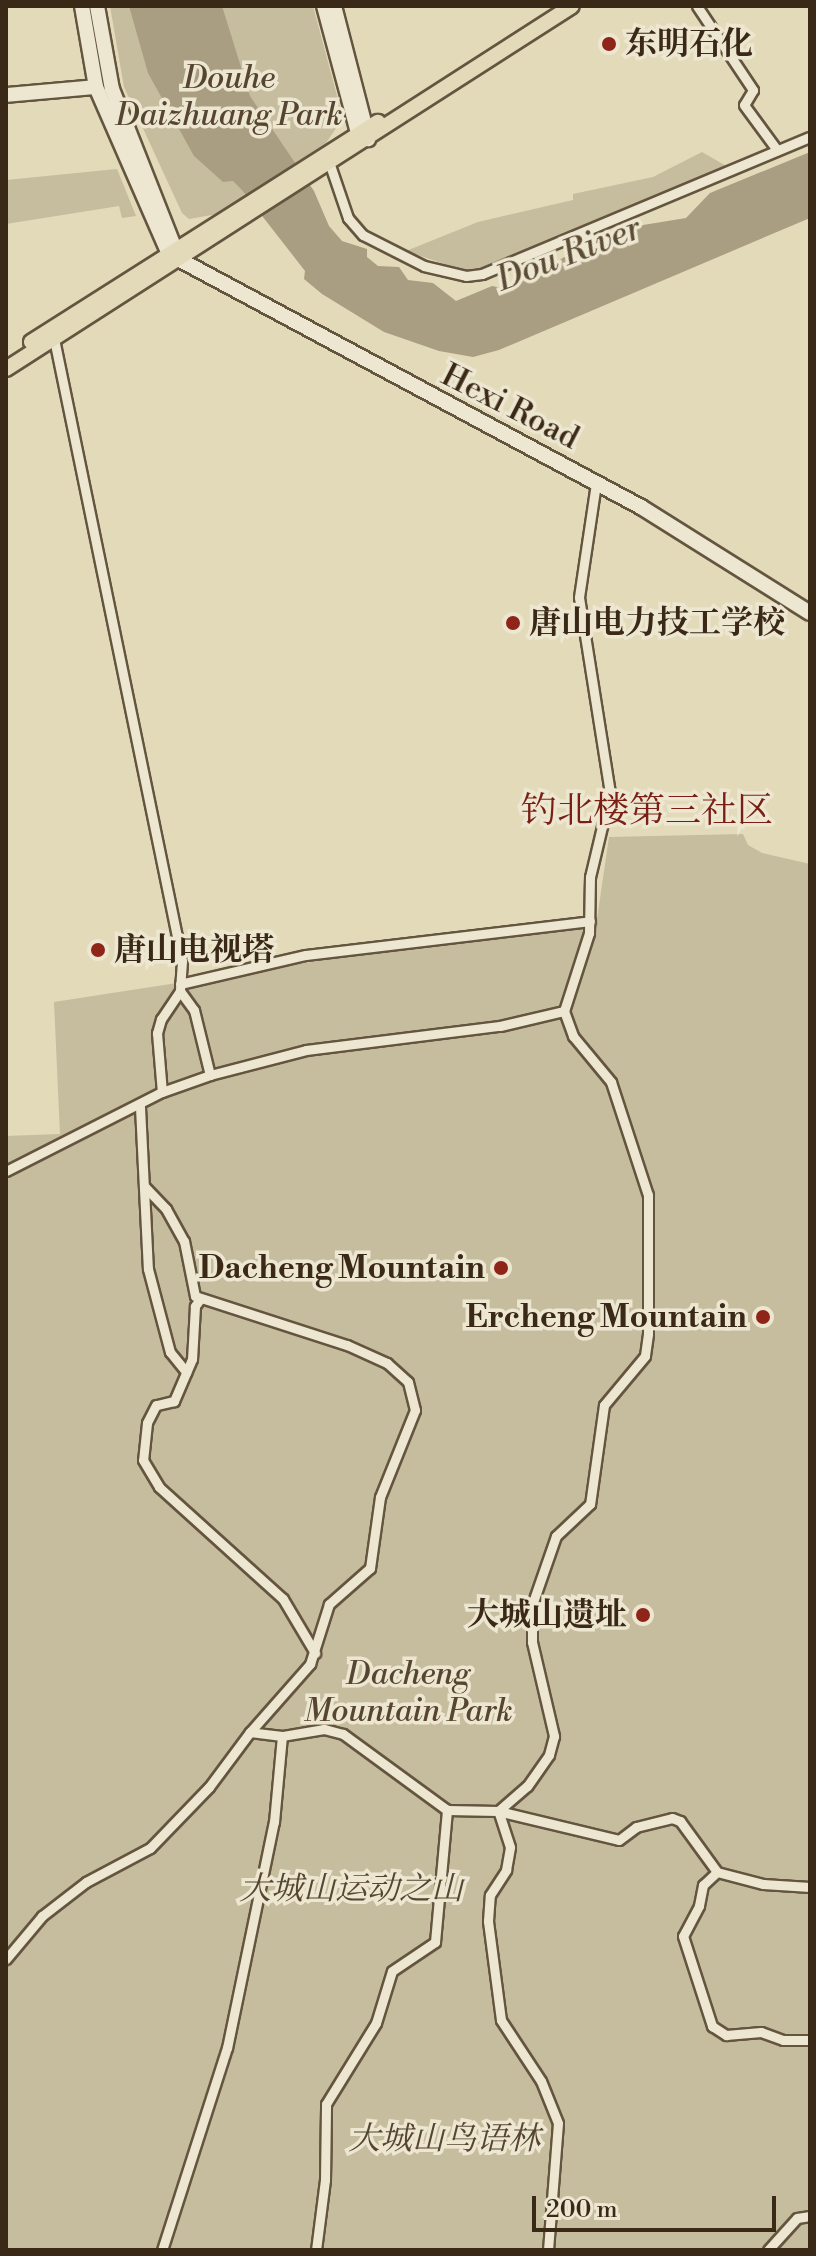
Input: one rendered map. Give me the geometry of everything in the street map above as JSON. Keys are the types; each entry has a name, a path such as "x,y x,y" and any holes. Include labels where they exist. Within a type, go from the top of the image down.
{"main road":[{"path":"6,369 53,333 175,253 321,167 365,133 557,6"},
{"path":"365,133 572,6"},
{"path":"6,358 53,333"}],"street":[{"path":"82,6 96,87 175,253"},
{"path":"97,6 112,89 175,253"},
{"path":"324,6 365,133"},
{"path":"334,6 365,133"},
{"path":"697,6 753,90 744,105 777,150"},
{"path":"6,95 96,87"},
{"path":"321,167 348,218 363,235 424,266 466,276 482,274 810,137"},
{"name":"Hexi Road","path":"175,253 596,483 726,557 810,613"},
{"path":"53,333 182,961 180,988 161,1019 157,1033 162,1092"},
{"path":"498,1811 527,1786 549,1755 554,1736 532,1642 532,1605 556,1536 590,1504 598,1429 608,1395 645,1356 648,1334 648,1195 611,1082 573,1036 564,1011 590,921 590,877 610,793 579,597 596,483"},
{"path":"180,988 306,955 590,921"},
{"path":"180,988 194,1010 210,1075"},
{"path":"6,1171 140,1107 162,1092 210,1075 306,1050 500,1026 564,1011"},
{"path":"140,1107 148,1269 170,1352 186,1372"},
{"path":"6,1959 42,1916 86,1882 128,1864 161,1838 209,1787 315,1653 329,1604 370,1568 380,1497 414,1419 408,1382 387,1363 347,1345 200,1299 190,1290 184,1241 166,1209 144,1186"},
{"path":"200,1299 195,1306 194,1346 186,1372 174,1401 156,1405 147,1423 143,1460 159,1487 283,1599 315,1653"},
{"path":"250,1732 282,1736 312,1729 343,1734 447,1810 498,1811 619,1840 636,1827 672,1818 680,1821 717,1872 763,1884 810,1887"},
{"path":"162,2250 227,2048 274,1822 282,1736"},
{"path":"316,2250 325,2180 326,2104 376,2023 392,1971 435,1942 447,1810"},
{"path":"498,1811 510,1847 506,1870 490,1895 488,1921 501,2020 541,2081 558,2123 548,2250"},
{"path":"717,1872 703,1885 699,1906 683,1936 712,2026 726,2035 761,2032 783,2040 810,2040"},
{"path":"768,2250 797,2218 810,2216"}],"green space":[{"name":"Douhe Daizhuang Park","path":"110,6 313,6 343,118 326,143 217,214 189,219 182,213 124,87"},
{"path":"702,152 728,167 490,266 465,271 406,251 478,222 573,200 573,194 653,177"},
{"path":"117,169 136,216 122,218 119,206 6,224 6,180"},
{"name":"Dacheng Mountain Park","path":"743,834 748,845 762,853 810,864 810,2250 6,2250 6,1136 60,1134 54,1002 409,947 596,926 609,837"}],"shaded area":[{"path":"129,6 222,6 250,96 314,191 329,226 342,241 367,249 367,257 378,266 399,267 408,280 433,283 456,301 492,286 507,289 519,274 543,272 564,257 586,259 594,242 637,226 686,218 710,193 810,152 810,218 499,350 473,357 439,351 384,332 322,294 304,279 305,271 242,190 233,181 223,182 194,156 148,73"}],"place":[{"name":"东明石化","path":"609,44"},
{"name":"唐山电力技工学校","path":"513,623"},
{"name":"唐山电视塔","path":"98,950"},
{"name":"Dacheng Mountain","path":"501,1268"},
{"name":"Ercheng Mountain","path":"763,1317"},
{"name":"大城山遗址","path":"643,1615"}],"district":[{"name":"钓北楼第三社区","path":"647,812"}],"water label":[{"name":"Dou River","path":"569,255"}],"park label":[{"name":"大城山运动之山","path":"351,1889"},
{"name":"大城山鸟语林","path":"444,2139"}]}
